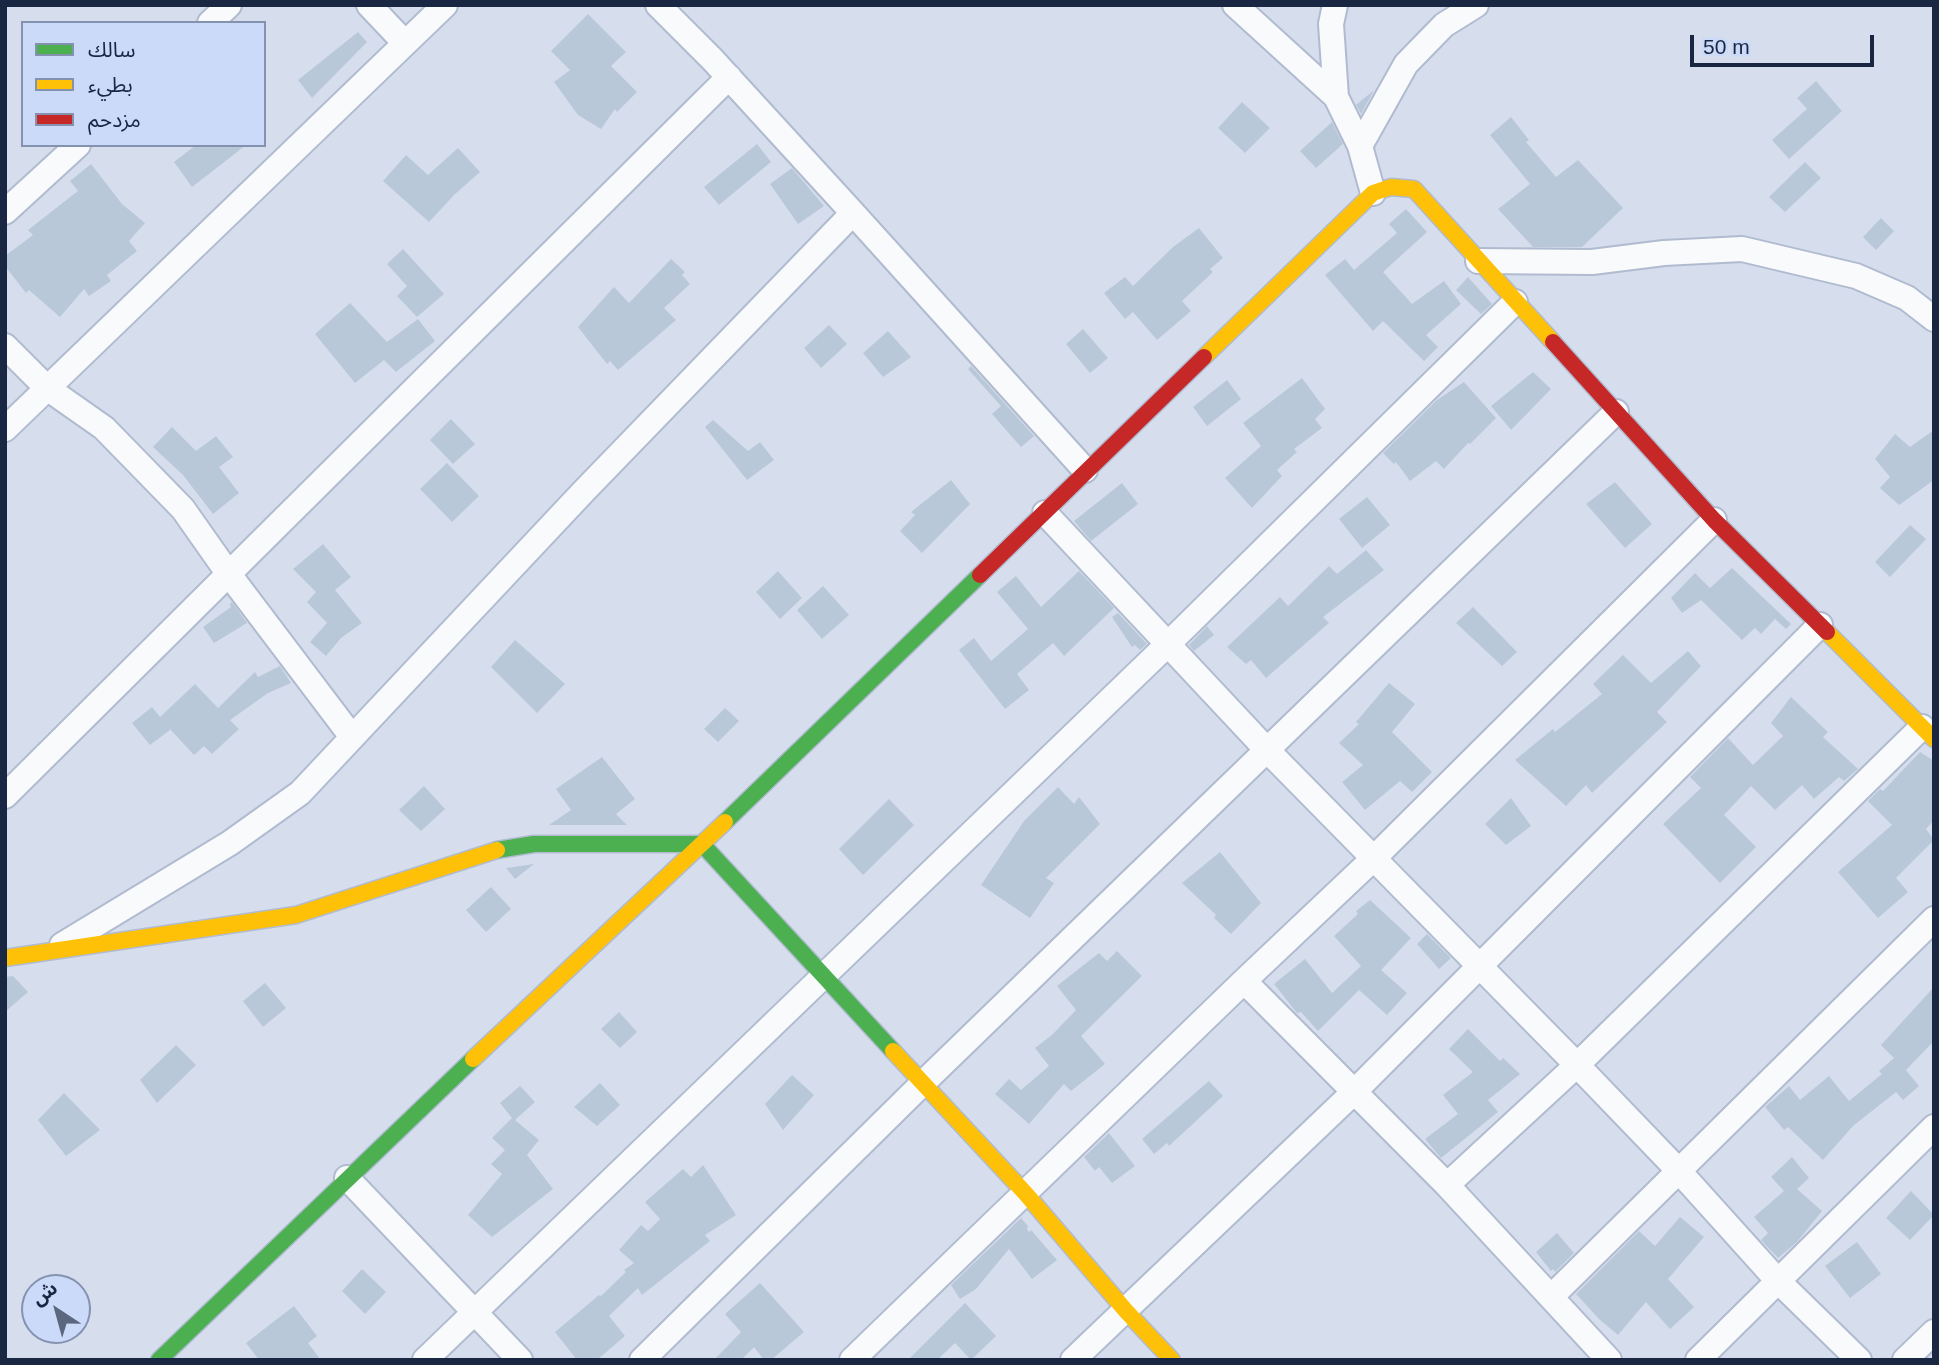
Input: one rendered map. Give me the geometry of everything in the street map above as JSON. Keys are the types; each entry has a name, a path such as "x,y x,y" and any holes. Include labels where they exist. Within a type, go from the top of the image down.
{"street":[{"path":"212,21 229,5"},
{"path":"369,5 405,43"},
{"path":"5,429 445,5"},
{"path":"658,5 729,77 1085,470"},
{"path":"1235,5 1336,97 1360,146 1373,193"},
{"path":"1335,5 1331,24 1336,97"},
{"path":"1360,146 1406,64 1444,25 1476,5"},
{"path":"5,796 729,77"},
{"path":"5,212 76,147"},
{"path":"159,1360 702,844 1373,193 1391,187 1414,189 1714,520 1928,733 1447,1185"},
{"path":"55,949 230,843 300,793 583,492 853,213"},
{"path":"1478,261 1592,262 1664,253 1742,249 1856,276 1908,298 1934,319"},
{"path":"425,1360 1168,645 1515,302"},
{"path":"5,346 47,388 104,428 183,509 352,737"},
{"path":"642,1360 924,1082 1616,412"},
{"path":"1045,513 1267,750 1480,965 1678,1170 1778,1281 1859,1360"},
{"path":"852,1360 1373,859 1714,520"},
{"path":"1073,1360 1354,1092 1820,625"},
{"path":"5,958 296,915 486,852 534,844 702,844 924,1082 1172,1360"},
{"path":"1551,1297 1934,919"},
{"path":"1244,981 1447,1185 1609,1360"},
{"path":"1698,1360 1934,1127"},
{"path":"348,1178 520,1360"},
{"path":"1905,1360 1934,1332"}],"building":[{"path":"588,14 626,52 611,66 637,92 617,112 615,109 601,129 578,115 554,82 570,70 551,51"},
{"path":"358,32 367,42 312,98 298,80"},
{"path":"1816,81 1842,111 1789,159 1772,140 1807,109 1797,98"},
{"path":"1373,92 1361,114 1356,105"},
{"path":"1242,102 1270,128 1245,153 1218,128"},
{"path":"1511,117 1529,140 1526,142 1556,177 1578,160 1623,208 1582,247 1533,247 1498,209 1530,184 1490,135"},
{"path":"1332,122 1343,144 1316,168 1300,151"},
{"path":"757,144 771,162 719,205 704,187"},
{"path":"193,147 243,147 192,187 174,162"},
{"path":"458,148 480,172 429,222 383,181 406,155 428,175"},
{"path":"1805,162 1821,178 1785,212 1769,197"},
{"path":"91,164 122,204 145,223 129,241 137,251 107,275 111,281 89,296 84,289 60,317 29,290 26,293 5,266 5,256 33,235 28,230 78,191 70,181"},
{"path":"792,168 824,206 798,224 770,184"},
{"path":"1406,209 1427,232 1383,272 1412,304 1444,281 1461,304 1426,335 1438,347 1424,361 1383,321 1373,331 1325,275 1345,259 1354,270 1397,233 1389,224"},
{"path":"1881,218 1894,231 1876,250 1863,237"},
{"path":"1199,228 1223,258 1210,269 1213,272 1182,301 1191,311 1157,340 1133,312 1125,319 1104,293 1125,277 1133,286 1173,247"},
{"path":"403,249 444,294 417,317 397,296 407,286 387,264"},
{"path":"671,259 685,272 682,275 690,284 664,308 676,320 618,370 610,361 607,364 578,327 614,287 629,303"},
{"path":"1468,277 1492,304 1481,314 1456,290"},
{"path":"350,303 387,342 418,319 435,341 396,372 384,360 355,383 315,334"},
{"path":"829,325 847,344 821,368 804,348"},
{"path":"1083,329 1108,358 1090,373 1066,344"},
{"path":"888,331 911,357 883,377 863,353"},
{"path":"971,366 1034,436 1021,447 992,414 1001,406 968,369"},
{"path":"1533,372 1551,389 1511,430 1491,406"},
{"path":"1302,378 1325,409 1315,419 1322,428 1294,449 1297,452 1277,470 1282,476 1252,508 1225,478 1261,446 1243,423"},
{"path":"1227,380 1241,399 1207,426 1193,407"},
{"path":"1464,382 1496,418 1444,469 1436,461 1410,481 1396,462 1394,464 1383,453 1437,400"},
{"path":"451,419 475,444 453,464 430,440"},
{"path":"713,420 748,451 760,442 774,460 747,480 705,427"},
{"path":"172,427 196,451 216,436 233,457 219,467 239,493 213,514 183,475 153,447"},
{"path":"1934,430 1934,480 1899,505 1880,488 1890,477 1875,459 1895,434 1910,447"},
{"path":"447,463 479,496 452,522 420,489"},
{"path":"951,480 970,504 922,553 900,531 915,515 911,512"},
{"path":"1615,482 1652,524 1625,548 1586,504"},
{"path":"1122,483 1138,504 1091,541 1074,521"},
{"path":"1367,497 1390,525 1362,548 1339,519"},
{"path":"1910,525 1926,539 1890,577 1875,562"},
{"path":"323,544 351,577 335,590 362,623 341,638 326,656 310,642 327,623 307,602 316,592 293,569"},
{"path":"1366,550 1384,570 1323,617 1329,623 1266,678 1251,660 1246,664 1227,647 1280,597 1288,606 1329,566 1337,574"},
{"path":"1732,568 1791,624 1786,629 1775,619 1761,634 1755,628 1742,640 1701,600 1682,613 1671,598 1695,573 1710,588"},
{"path":"778,571 802,598 780,619 756,592"},
{"path":"1079,571 1114,608 1064,656 1053,643 1017,674 1029,690 1005,709 959,650 974,638 991,661 1028,629 997,592 1016,576 1041,607"},
{"path":"823,586 849,615 822,639 797,610"},
{"path":"232,602 247,623 214,643 203,627 231,607"},
{"path":"1473,607 1517,652 1502,666 1456,623"},
{"path":"1118,613 1147,644 1140,650 1135,645 1132,647 1112,617"},
{"path":"1207,626 1214,635 1194,651 1189,645"},
{"path":"515,640 565,684 537,713 491,667"},
{"path":"1688,651 1701,666 1657,712 1667,722 1592,793 1586,785 1566,806 1515,760 1602,694 1593,684 1623,655 1651,683"},
{"path":"280,666 291,683 268,693 230,720 239,729 212,754 204,746 194,755 169,728 170,730 150,745 132,723 152,707 160,717 195,684 218,708 255,672 258,677"},
{"path":"1389,683 1415,704 1392,732 1432,772 1412,792 1400,781 1365,810 1342,782 1363,765 1339,743 1359,724 1356,722"},
{"path":"1791,697 1828,732 1823,737 1858,769 1844,781 1839,777 1814,799 1802,785 1775,810 1751,786 1724,815 1756,847 1720,883 1663,824 1701,788 1690,777 1728,738 1753,765 1783,736 1771,723"},
{"path":"725,708 739,721 718,742 704,729"},
{"path":"1920,752 1934,761 1934,820 1926,829 1934,840 1896,878 1908,892 1878,918 1838,872 1892,825 1868,801 1880,789 1883,791"},
{"path":"602,757 635,799 616,814 627,825 549,825 571,810 556,789"},
{"path":"424,786 445,809 421,831 399,810"},
{"path":"1058,787 1074,804 1079,797 1100,824 1046,878 1054,883 1030,918 981,885 1024,821"},
{"path":"1511,798 1531,826 1506,845 1485,824"},
{"path":"889,799 914,825 863,875 839,849"},
{"path":"1220,852 1261,903 1231,934 1214,918 1216,915 1182,883"},
{"path":"534,864 515,879 506,868"},
{"path":"491,887 511,909 486,932 466,910"},
{"path":"1370,900 1411,938 1381,970 1407,993 1387,1015 1359,990 1318,1031 1301,1012 1297,1013 1274,984 1305,959 1332,993 1361,966 1334,936 1358,914 1356,911"},
{"path":"1427,934 1451,958 1439,969 1417,944"},
{"path":"1117,951 1142,976 1081,1036 1105,1064 1071,1091 1064,1084 1029,1124 995,1094 1009,1079 1021,1090 1049,1066 1035,1048 1076,1010 1057,986 1099,953 1107,961"},
{"path":"13,976 28,992 5,1012 5,977"},
{"path":"265,983 286,1008 263,1027 243,1001"},
{"path":"1934,987 1934,1041 1906,1070 1919,1086 1903,1100 1896,1092 1853,1126 1823,1160 1788,1127 1784,1130 1765,1107 1789,1086 1800,1100 1829,1076 1849,1101 1882,1074 1879,1071 1894,1058 1881,1045"},
{"path":"619,1012 637,1032 620,1048 601,1029"},
{"path":"1468,1029 1500,1061 1503,1058 1520,1074 1488,1100 1498,1112 1441,1158 1425,1139 1458,1114 1443,1095 1473,1072 1449,1049"},
{"path":"176,1045 196,1065 157,1103 140,1080"},
{"path":"792,1075 814,1095 783,1130 765,1104"},
{"path":"1209,1081 1223,1096 1169,1146 1167,1143 1154,1154 1142,1139"},
{"path":"600,1083 620,1105 597,1126 574,1107"},
{"path":"520,1086 535,1102 515,1120 539,1140 527,1155 553,1189 492,1237 468,1215 502,1174 491,1164 505,1150 492,1138 512,1118 500,1103"},
{"path":"64,1093 100,1130 66,1156 38,1120"},
{"path":"1109,1133 1135,1166 1112,1183 1099,1167 1095,1171 1084,1157"},
{"path":"1792,1157 1809,1178 1797,1189 1822,1211 1797,1242 1778,1258 1761,1240 1768,1233 1754,1217 1784,1191 1771,1177"},
{"path":"703,1165 736,1215 705,1235 710,1241 642,1295 638,1288 609,1316 625,1336 597,1360 577,1360 555,1332 601,1296 626,1272 624,1270 634,1263 619,1250 641,1225 648,1231 660,1219 645,1202 683,1169 691,1177"},
{"path":"1911,1191 1934,1215 1910,1240 1886,1218"},
{"path":"1680,1217 1704,1237 1668,1279 1694,1307 1670,1329 1646,1302 1618,1335 1576,1294 1639,1231 1655,1246"},
{"path":"1021,1218 1028,1226 1029,1232 1031,1230 1057,1260 1032,1279 1009,1249 976,1289 960,1299 951,1285"},
{"path":"1557,1233 1574,1253 1555,1272 1553,1269 1551,1271 1536,1252"},
{"path":"1857,1242 1881,1274 1850,1298 1825,1266"},
{"path":"362,1269 386,1292 365,1314 342,1291"},
{"path":"760,1283 804,1332 771,1360 764,1360 754,1347 741,1360 714,1360 741,1332 725,1314"},
{"path":"965,1303 996,1336 971,1360 955,1343 937,1360 908,1360"},
{"path":"294,1306 317,1336 308,1343 321,1360 259,1360 246,1343"}],"traffic: fast":[{"path":"725,822 980,575"},
{"path":"497,850 534,844 702,844 893,1051"},
{"path":"159,1360 473,1059"}],"traffic: slow":[{"path":"1204,357 1373,193 1391,187 1414,189 1553,342"},
{"path":"1827,632 1934,739"},
{"path":"473,1059 725,822"},
{"path":"5,958 296,915 497,850"},
{"path":"893,1051 1026,1194 1126,1311 1172,1360"}],"traffic: jam":[{"path":"1553,342 1714,520 1827,632"},
{"path":"980,575 1204,357"}]}
